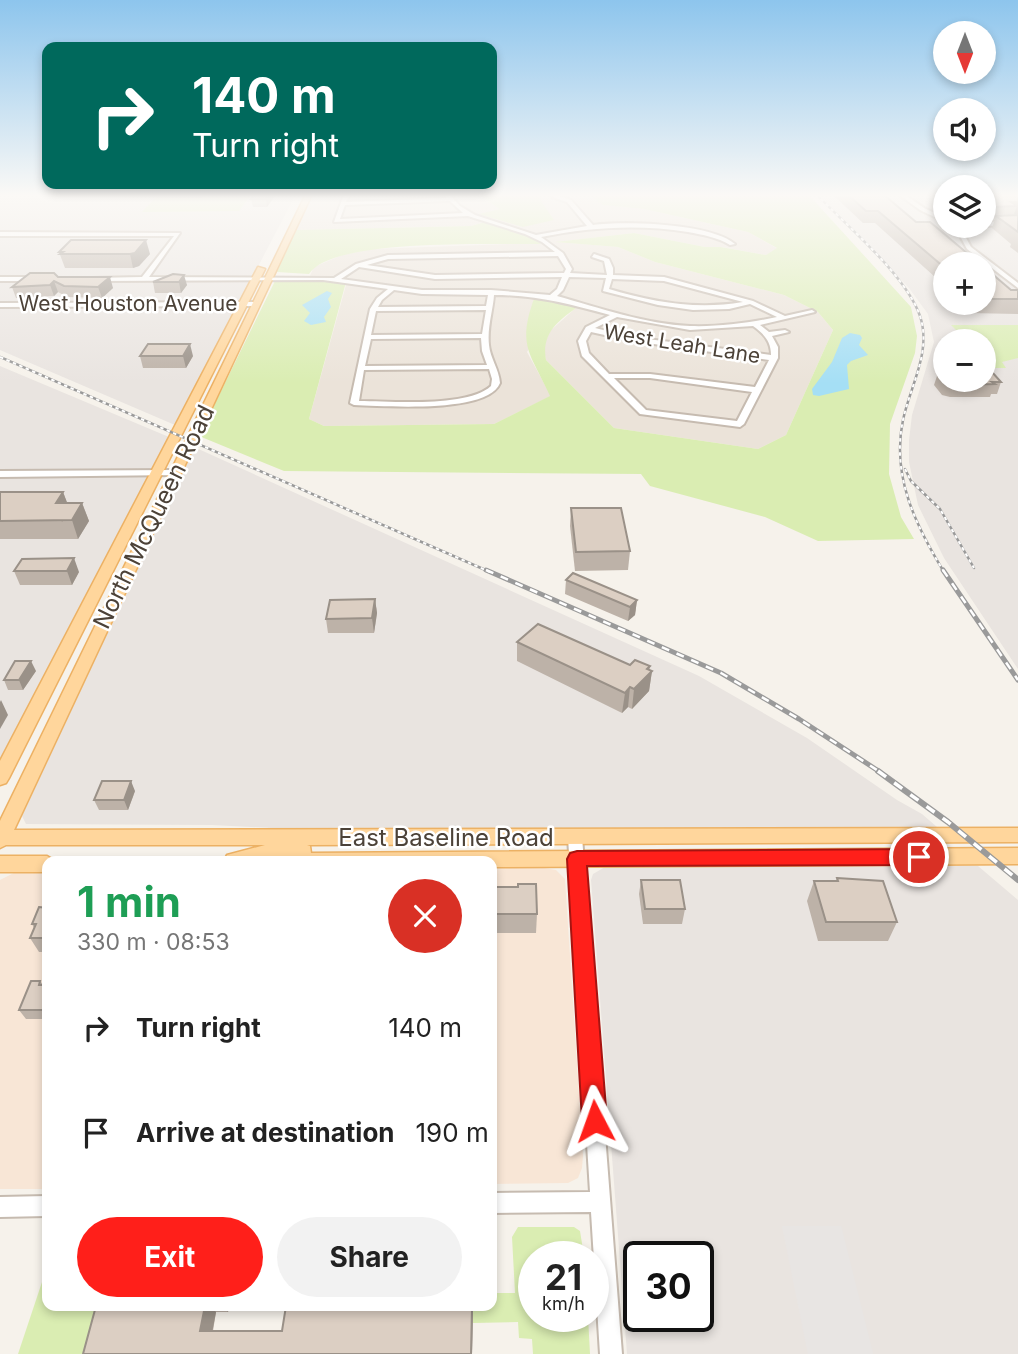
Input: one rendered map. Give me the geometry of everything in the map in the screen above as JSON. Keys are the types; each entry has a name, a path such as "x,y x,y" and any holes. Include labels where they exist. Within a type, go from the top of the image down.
{"main road":[{"name":"North McQueen Road","path":"0,839 256,304 267,257"},
{"name":"North McQueen Road","path":"0,778 243,304 274,257"},
{"path":"209,371 224,370"},
{"path":"70,641 94,641"},
{"path":"852,858 883,848 917,844 923,835"},
{"name":"East Baseline Road","path":"0,839 1018,835"},
{"path":"768,858 782,847 818,844 839,837"},
{"path":"252,856 267,852 360,849 371,838"},
{"path":"390,856 394,851 403,848 454,846 491,838"},
{"name":"East Baseline Road","path":"497,859 1018,856"},
{"path":"0,864 42,864"}],"street":[{"path":"144,279 160,257"},
{"path":"336,279 358,265 394,257"},
{"path":"552,297 561,290 568,275 569,269 563,257"},
{"path":"598,257 607,260 610,276 605,290 676,308 726,308 751,302"},
{"path":"983,257 1018,286"},
{"path":"358,265 435,277 568,275 664,279 751,302 784,318"},
{"path":"0,279 43,279"},
{"path":"90,279 336,279 440,293 491,292 552,297 615,315 690,327 754,324 812,312"},
{"path":"393,288 379,299 373,309 354,403 454,402 473,400 495,389 496,382 485,336 491,308 491,292"},
{"name":"West Houston Avenue","path":"0,305 256,304"},
{"path":"373,309 491,308"},
{"path":"615,315 589,329 582,341 585,354 643,412 740,424 774,358 776,347 767,334 754,324"},
{"name":"West Leah Lane","path":"589,329 632,339 774,358"},
{"path":"767,334 785,332"},
{"path":"367,337 485,336"},
{"path":"361,368 491,367"},
{"path":"605,376 650,376 756,390"},
{"path":"0,474 175,472"},
{"path":"575,837 611,1354"},
{"path":"497,1203 600,1202"},
{"path":"0,1206 42,1206"}],"shaded area":[{"path":"0,257 263,257 175,425 0,350"},
{"path":"337,257 643,257 784,295 818,312 833,330 786,435 758,449 614,428 546,360 543,347 550,331 578,306 559,300 527,352 551,396 494,424 324,426 309,419 346,285 309,278 314,267"},
{"path":"879,257 933,257 933,315 996,315 996,257 1018,257 1018,669 944,558 918,505 909,462 912,415 933,345 933,392 996,392 996,329 933,329 933,337 928,314 909,288"},
{"path":"0,366 169,437 0,763"},
{"path":"194,447 699,676 807,738 897,800 922,814 937,827 331,831 212,825 26,824 22,816"},
{"path":"978,866 1018,900 1018,1354 627,1354 625,1332 714,1332 714,1241 623,1241 623,1301 591,880 593,874 605,867"},
{"path":"539,867 556,870 565,879 583,1156 578,1178 568,1183 497,1184 497,868"},
{"path":"14,873 42,873 42,1189 0,1189 0,880"},
{"path":"782,1226 841,1226 873,1354 808,1354"}],"green space":[{"path":"284,257 339,257 324,262 309,274 277,272"},
{"path":"643,257 866,257 911,307 917,336 915,353 890,424 889,474 901,517 914,539 818,541 765,517 650,486 641,474 284,471 199,436 275,281 309,278 346,282 309,419 324,426 494,424 550,396 532,359 526,339 529,313 535,296 579,306 553,328 546,342 546,360 614,428 758,449 786,435 833,330 818,312 784,295"},
{"path":"951,325 1018,325 1018,358 1002,362 1006,368 996,368 996,329 955,329"},
{"path":"518,1227 574,1227 580,1231 582,1241 518,1241 518,1322 473,1323 473,1311 497,1311 497,1293 515,1293 512,1237"},
{"path":"42,1282 42,1311 112,1311 100,1354 18,1354"},
{"path":"519,1332 589,1332 590,1354 533,1354 532,1339 519,1338"}],"water":[{"path":"327,291 332,293 328,299 331,307 324,317 326,322 311,325 304,321 310,313 302,305"},
{"path":"850,333 860,335 862,338 859,345 868,355 847,365 849,389 813,395 812,389 832,362 842,338"}],"building":[{"path":"30,273 54,273 58,277 110,277 98,287 64,286 54,281 50,285 12,287"},
{"path":"173,274 184,275 179,282 153,282"},
{"path":"996,277 1011,290 1018,290 1018,299 996,299"},
{"path":"148,344 190,344 183,356 140,356"},
{"path":"0,492 63,492 56,503 82,503 72,520 0,521"},
{"path":"571,508 621,508 630,551 576,552"},
{"path":"74,558 67,571 14,571 22,559"},
{"path":"573,573 637,600 630,607 566,580"},
{"path":"375,599 372,618 326,619 330,600"},
{"path":"538,624 630,665 635,660 650,666 647,669 652,671 634,689 630,687 625,693 517,642"},
{"path":"15,661 31,661 19,680 4,680"},
{"path":"102,781 131,781 124,800 94,800"},
{"path":"837,878 883,881 897,922 826,922 814,881 838,881"},
{"path":"641,880 680,880 685,909 645,909"},
{"path":"518,884 536,884 537,914 497,914 497,887 518,887"},
{"path":"39,907 42,907 42,938 30,938 36,924 32,924"},
{"path":"31,981 40,981 42,1010 19,1010"},
{"path":"95,1311 204,1311 200,1331 282,1331 285,1311 472,1311 471,1354 83,1354"}],"railway":[{"path":"879,257 913,300 923,329 922,356 903,420 900,461 908,500 924,537 944,572"},
{"path":"0,357 490,572"},
{"path":"905,469 911,481 940,509 974,568"},
{"path":"486,570 721,673 799,719 880,772"},
{"path":"943,570 1018,680"},
{"path":"878,771 948,822 1018,880"}],"route":[{"path":"595,1121 577,859 919,857"}]}
